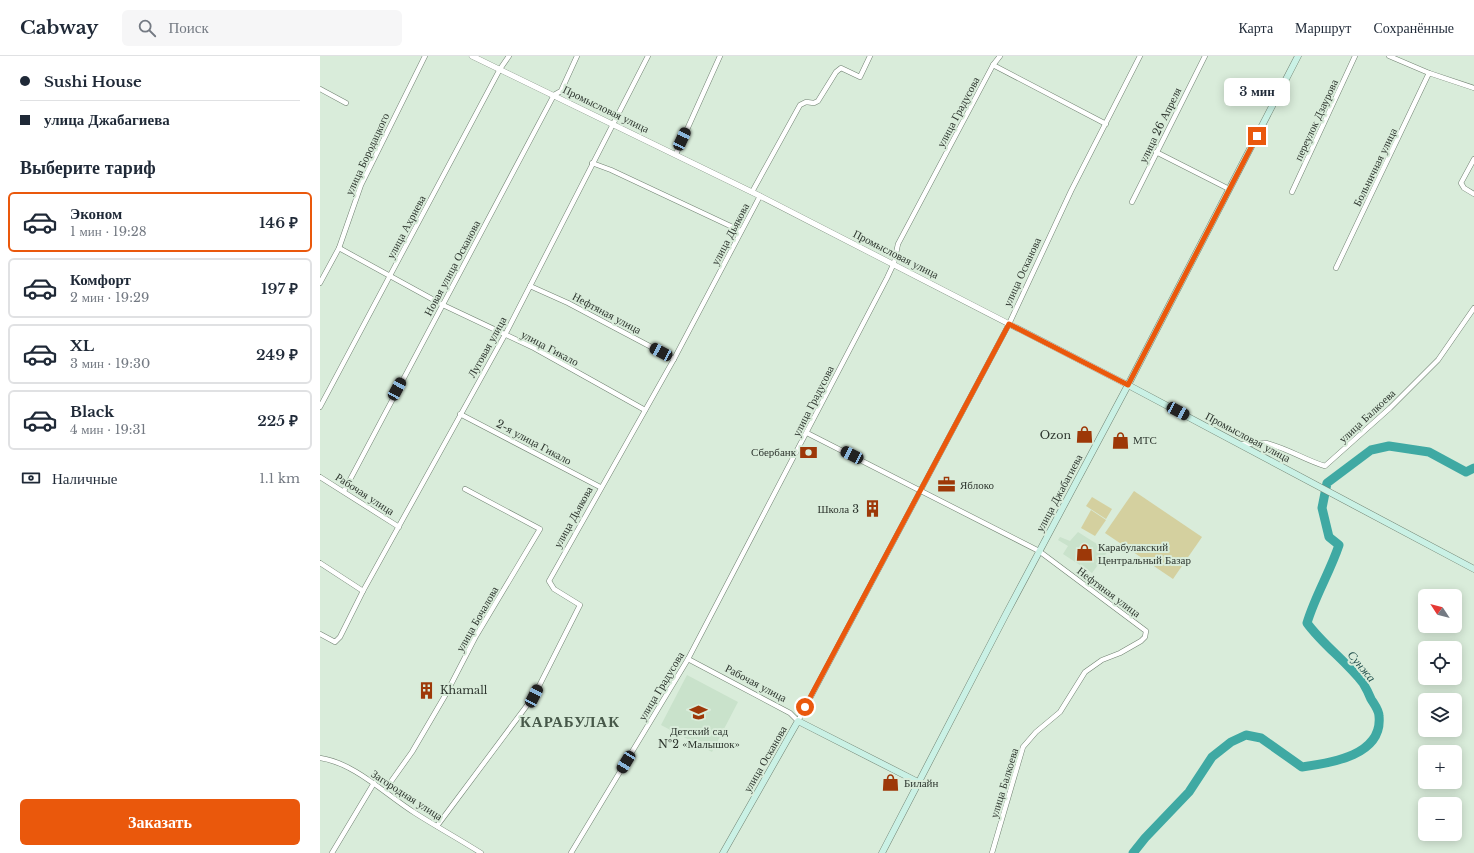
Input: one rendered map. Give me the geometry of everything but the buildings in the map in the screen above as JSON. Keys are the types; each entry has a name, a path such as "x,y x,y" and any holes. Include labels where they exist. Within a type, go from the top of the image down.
{"main road":[{"name":"улица Джабагиева","path":"882,853 1039,551 1128,385 1298,56"},
{"name":"Промысловая улица","path":"1128,385 1474,569"},
{"name":"Рабочая улица","path":"798,721 918,782"},
{"name":"улица Осканова","path":"723,853 798,721"}],"street":[{"name":"улица Бородацкого","path":"320,283 339,248 361,185 425,56"},
{"name":"Промысловая улица","path":"472,56 676,154 894,263 1128,385"},
{"name":"улица Ахриева","path":"320,407 500,69 509,56"},
{"name":"Новая улица Осканова","path":"344,491 554,95 561,91 577,56"},
{"name":"Луговая улица","path":"320,634 335,642 340,637 363,591 530,286 648,56"},
{"path":"676,154 720,56"},
{"name":"улица Дьякова","path":"752,192 800,105 806,102 814,103 818,101 836,72 841,68 860,77 870,56"},
{"name":"улица Градусова","path":"570,853 688,659 807,433 894,263 898,244 993,65 1000,56"},
{"name":"улица Осканова","path":"798,721 919,490 1009,324 1071,191 1140,56"},
{"name":"улица 26 Апреля","path":"1132,202 1205,56"},
{"name":"переулок Дзаурова","path":"1292,192 1355,56"},
{"path":"1389,56 1429,73 1474,88"},
{"path":"993,65 1106,124"},
{"name":"Больничная улица","path":"1336,268 1429,73"},
{"path":"320,89 346,103"},
{"path":"1156,152 1230,189"},
{"path":"1474,159 1461,183 1464,188 1474,194"},
{"path":"592,163 611,170 741,231"},
{"name":"улица Дьякова","path":"437,826 534,696 580,605 554,589 549,581 600,487 674,359 760,196"},
{"name":"улица Гикало","path":"339,248 443,305 534,348 645,410"},
{"name":"Нефтяная улица","path":"530,286 568,303 674,359"},
{"name":"улица Балкоева","path":"1240,444 1252,445 1264,443 1325,466 1390,408 1438,360 1474,308"},
{"name":"2-я улица Гикало","path":"460,414 600,487"},
{"name":"Нефтяная улица","path":"807,433 1039,551 1146,631"},
{"name":"Рабочая улица","path":"320,477 398,527"},
{"name":"улица Бочалова","path":"384,790 416,745 446,694 476,636 540,529 465,489"},
{"path":"320,563 363,591"},
{"name":"улица Балкоева","path":"992,853 1023,747 1036,732 1060,712 1085,672 1102,660 1120,653 1141,641 1145,637 1146,631"},
{"name":"Рабочая улица","path":"688,659 790,712 798,721"},
{"name":"Загородная улица","path":"320,758 333,760 374,783 414,812 481,853"},
{"path":"332,853 374,783"}],"shaded area":[{"path":"1134,491 1202,537 1173,579 1105,533"},
{"path":"1092,497 1112,509 1106,519 1086,506"},
{"path":"1091,510 1106,520 1095,536 1081,528"},
{"name":"Карабулакский Центральный Базар","path":"1078,532 1108,551 1092,573 1063,554 1068,546 1058,540 1060,537 1070,541"},
{"name":"Детский сад №2 «Малышок»","path":"687,675 738,702 712,752 661,725"}],"waterway":[{"name":"Сунжа","path":"1133,853 1145,838 1189,792 1212,757 1231,742 1246,735 1261,738 1302,767 1327,763 1353,755 1373,740 1378,729 1379,714 1364,685 1349,667 1320,639 1307,623 1339,545 1329,537 1322,508 1327,483 1371,450 1389,446 1429,452 1466,472 1474,468"}],"place":[{"name":"Ozon","path":"1084,435"},
{"name":"МТС","path":"1120,440"},
{"name":"Сбербанк","path":"809,452"},
{"name":"Яблоко","path":"947,485"},
{"name":"Школа 3","path":"872,509"},
{"name":"Карабулакский Центральный Базар","path":"1085,553"},
{"name":"Khamall","path":"427,690"},
{"name":"Детский сад №2 «Малышок»","path":"699,713"},
{"name":"Билайн","path":"891,783"}],"district":[{"name":"КАРАБУЛАК","path":"570,721"}],"route":[{"path":"805,707 919,490 1009,324 1128,385 1257,136"}]}
